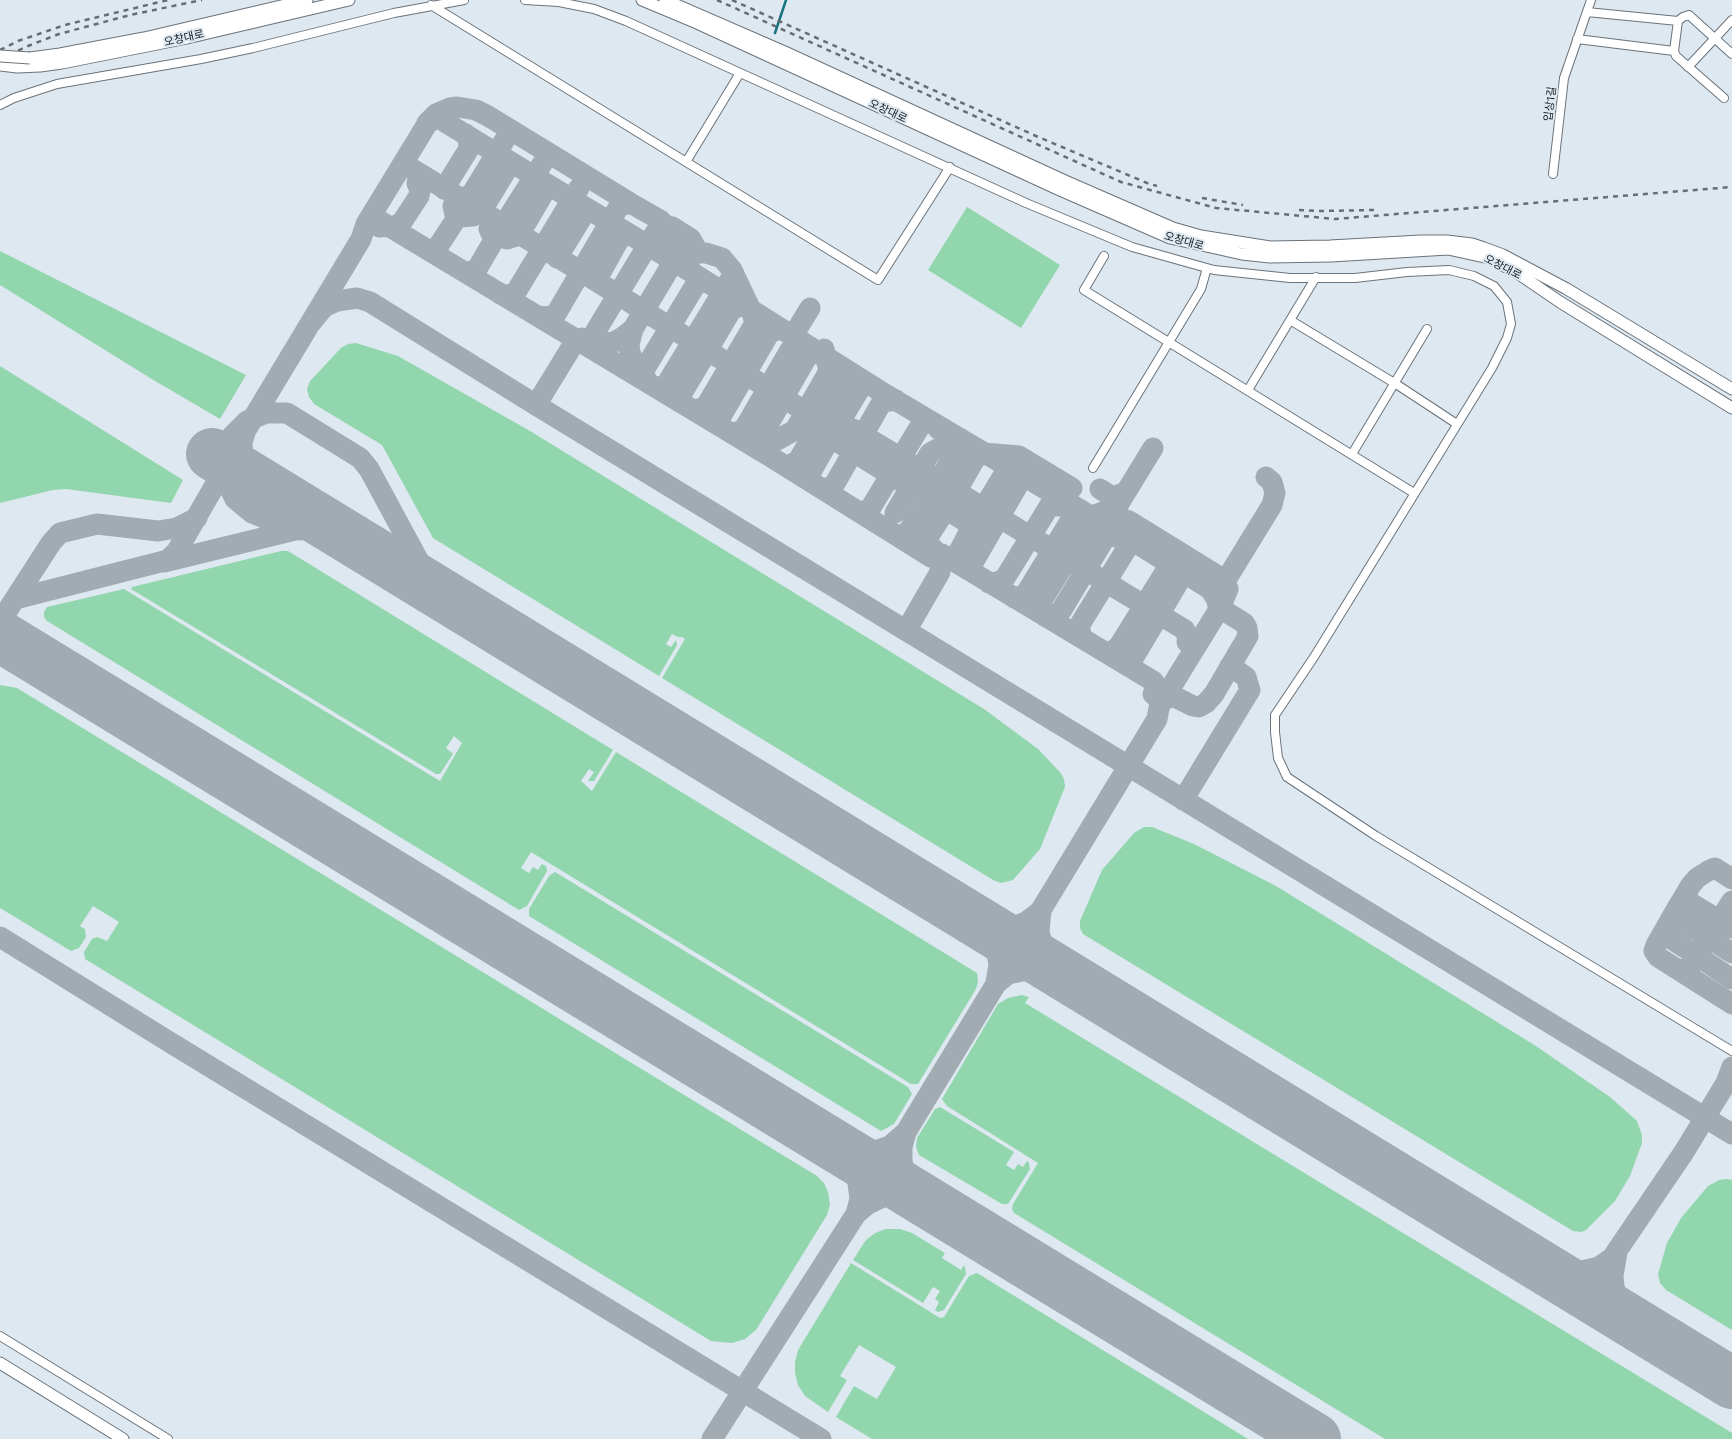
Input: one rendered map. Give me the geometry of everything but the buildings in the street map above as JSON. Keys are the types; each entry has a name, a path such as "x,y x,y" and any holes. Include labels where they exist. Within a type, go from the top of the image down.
{"main road":[{"name":"오창대로","path":"0,56 30,58 60,54 144,38 306,0"},
{"name":"오창대로","path":"0,65 17,67 62,63 138,48 349,0"},
{"name":"오창대로","path":"642,0 753,43"},
{"name":"오창대로","path":"665,0 1031,177 1170,238 1228,251 1270,257 1331,256 1448,249 1489,258 1516,272 1570,308 1732,408"},
{"name":"오창대로","path":"785,58 1079,188 1173,228 1201,236 1270,248 1323,247 1427,241 1447,241 1472,244 1484,248 1503,255 1562,285 1732,389"},
{"path":"0,1363 123,1439"}],"street":[{"path":"0,105 14,98 57,84 209,58 431,5 464,0"},
{"path":"525,0 559,2 594,9 626,21 950,167 1026,203 1132,247 1207,268 1290,278 1355,278 1406,272 1449,270 1474,276 1494,286 1507,302 1511,324 1507,338 1492,368 1314,657 1275,714 1275,732 1278,758 1287,777 1376,836 1732,1051"},
{"name":"입상1길","path":"1553,174 1564,78 1591,0"},
{"path":"431,5 878,280 950,167"},
{"path":"1587,12 1678,21"},
{"path":"1724,98 1676,56 1674,51 1678,21 1683,16 1690,15 1732,54"},
{"path":"1688,67 1732,20"},
{"path":"1577,39 1674,51"},
{"path":"686,162 740,73"},
{"path":"1104,256 1084,290 1414,493"},
{"path":"1093,468 1201,289 1207,268"},
{"path":"1248,390 1316,277"},
{"path":"1290,320 1396,384 1457,424"},
{"path":"1352,454 1428,330"},
{"path":"0,1336 168,1439"}],"green space":[{"path":"967,207 1060,265 1021,328 928,270"},
{"path":"0,251 246,375 220,419 155,381 0,285"},
{"path":"356,343 398,356 530,431 984,709 1038,749 1060,772 1064,779 1065,787 1040,849 1013,880 1001,883 993,880 662,678 685,639 682,637 672,634 666,644 671,647 676,640 677,645 659,676 433,538 382,445 314,404 309,397 307,389 310,381 341,348 348,344"},
{"path":"0,366 183,480 171,503 66,489 53,490 0,503"},
{"path":"281,551 288,551 613,750 594,781 588,781 594,772 589,769 581,781 592,791 616,752 977,973 978,982 976,989 918,1084 911,1084 531,852 521,868 529,873 533,867 538,870 542,864 546,866 547,871 527,906 519,910 47,621 44,617 44,612 47,607 124,589 440,781 462,743 454,736 446,748 453,754 440,774 436,774 131,589 132,587"},
{"path":"0,685 17,688 817,1176 824,1183 828,1192 830,1204 827,1215 756,1330 745,1339 732,1343 711,1341 85,959 84,952 92,939 97,937 107,941 119,922 93,906 80,926 85,929 86,937 79,948 71,951 0,908"},
{"path":"1144,827 1152,827 1194,844 1276,886 1536,1046 1610,1097 1637,1121 1642,1135 1642,1143 1630,1176 1615,1201 1586,1230 1581,1232 1573,1231 1083,934 1080,928 1080,921 1102,870 1134,833"},
{"path":"555,872 908,1087 912,1094 894,1124 881,1131 529,916 529,909 549,876"},
{"path":"1022,995 1029,997 1025,1003 1732,1433 1732,1439 1385,1439 1014,1213 1012,1209 1013,1204 1038,1163 947,1106 942,1099 998,1004 1008,998"},
{"path":"940,1107 1014,1152 1006,1165 1014,1170 1018,1164 1023,1167 1027,1161 1029,1163 1030,1169 1008,1204 1002,1204 919,1155 916,1147 917,1138 935,1109"},
{"path":"1719,1180 1732,1180 1732,1330 1666,1290 1660,1283 1658,1274 1667,1243 1681,1218 1708,1186"},
{"path":"886,1229 900,1229 912,1233 945,1253 942,1258 961,1270 964,1265 966,1274 944,1310 938,1312 935,1310 939,1302 935,1299 940,1291 933,1287 923,1303 853,1260 866,1240 875,1233"},
{"path":"851,1263 940,1318 944,1317 969,1276 977,1273 1248,1439 872,1439 836,1417 854,1386 877,1399 896,1367 859,1345 840,1376 847,1380 828,1412 805,1396 798,1385 795,1373 795,1362 798,1350"}],"waterway":[{"path":"775,33 786,0"}],"taxiway":[{"path":"427,123 436,114 450,108 457,107 476,110 632,204"},
{"path":"399,170 427,124 435,118 440,119 672,260 880,391 1133,541 1210,589 1217,600 1218,607 1244,623 1247,628 1248,636 1214,694 1206,703 1199,707 1193,706 1173,696 1164,700"},
{"path":"444,189 470,147 466,134"},
{"path":"456,196 461,198 471,195 504,141"},
{"path":"453,206 456,219 460,217 473,216 481,212 507,169 507,165 503,157"},
{"path":"494,240 542,164"},
{"path":"258,483 249,474 243,462 242,442 246,430 361,239 366,224 399,170 404,167 409,167 580,271 835,430 812,470 809,473 800,475"},
{"path":"507,239 519,235 545,191 540,179"},
{"path":"379,227 395,226 402,222 419,196 420,190 417,183"},
{"path":"500,294 506,295 514,294 516,292 579,188"},
{"path":"537,316 548,317 556,314 618,208 625,204 632,204 660,220 670,233 674,253 669,269 633,329 623,337 614,342 606,343 595,343 582,338"},
{"path":"428,250 436,248 439,245 464,207"},
{"path":"557,258 584,214 592,212 597,214"},
{"path":"366,224 375,220 380,221 771,457 931,557 935,558 942,554 1153,681 1161,691 1163,697 1160,705"},
{"path":"660,227 672,227 691,239 696,248 688,264"},
{"path":"466,273 477,269 494,240 489,229"},
{"path":"594,334 655,233"},
{"path":"596,281 620,238 628,235 633,236"},
{"path":"669,269 682,258 694,253 706,253 722,258 732,270 751,310 755,323 706,406 696,411"},
{"path":"657,388 666,385 730,280"},
{"path":"644,370 696,284 706,282"},
{"path":"311,323 324,307 337,301 357,298 370,302 536,405 1732,1134"},
{"path":"672,397 678,396 684,390 732,309 744,305"},
{"path":"799,326 810,308"},
{"path":"633,329 629,345 630,353 639,373 646,378"},
{"path":"710,420 717,418 723,413 770,332 781,329"},
{"path":"536,405 571,348"},
{"path":"746,435 756,441 767,442 777,440 795,430 829,371 824,349"},
{"path":"731,433 736,433 744,429 790,350"},
{"path":"747,442 761,437 808,355 820,353"},
{"path":"784,465 789,465 798,461 845,378 855,375 859,385 859,390 835,430 823,433"},
{"path":"821,488 825,489 834,485 882,402 896,400"},
{"path":"319,520 303,516 283,519 267,519 252,513 235,499 225,478 224,458 227,446 232,436 247,421 266,413 287,413 360,458 369,469 435,591"},
{"path":"858,511 867,511 870,509 922,423 927,421 934,423 938,429"},
{"path":"853,429 1185,630 1188,639 1187,642"},
{"path":"820,431 965,521 968,524 969,532 957,555 960,565 974,561 1018,485 1015,471 1003,476 969,532"},
{"path":"896,535 908,532 958,448 962,445 968,445"},
{"path":"1110,517 1153,448"},
{"path":"895,513 930,453 937,449 1019,456 1072,488"},
{"path":"917,539 923,538 930,534 946,509 952,497 951,491 948,487 952,488 960,485 976,457 980,455 987,455"},
{"path":"15,599 168,560 177,551 226,466"},
{"path":"1218,593 1272,505 1275,493 1272,482 1266,477"},
{"path":"989,583 998,582 1005,578 1058,492 1057,483"},
{"path":"1100,489 1111,496 1126,492"},
{"path":"1014,598 1025,595 1072,518 1073,513 1070,504 1059,506"},
{"path":"1112,515 1113,522 1111,528 1061,611 1056,614 1045,616 1041,609 1041,602 1063,566 1070,563 1075,564 1072,557 1073,551 1095,515 1118,506 1117,510 1121,519 1129,521 1218,576 1225,581 1228,589 1221,606 1160,705"},
{"path":"0,622 51,543 60,533 97,524 158,531 177,528 197,518"},
{"path":"164,562 295,530 321,529 339,532"},
{"path":"1082,638 1079,626 1127,548 1126,538 1124,535 1115,537"},
{"path":"906,631 940,572 940,563 934,549"},
{"path":"1105,652 1112,652 1119,646 1165,572 1172,568 1177,568 1179,578"},
{"path":"1134,657 1178,583"},
{"path":"0,651 12,650 26,652"},
{"path":"1183,800 1250,690 1246,677 1230,666"},
{"path":"832,1144 854,1152 869,1153 890,1146 906,1132 1157,719 1160,703 1159,699 1153,694"},
{"path":"1732,879 1715,868 1697,878 1676,910 1654,951 1658,957 1732,1004"},
{"path":"1686,894 1686,899 1689,902 1732,928"},
{"path":"1679,970 1689,968 1732,901"},
{"path":"1676,910 1679,919 1732,953"},
{"path":"1041,911 1039,931 1042,944 1053,962 1067,977"},
{"path":"980,923 1000,928 1014,927 1026,922 1039,912"},
{"path":"980,923 997,953 999,965 996,982"},
{"path":"1665,930 1667,936 1732,979"},
{"path":"0,937 171,1043 821,1439"},
{"path":"996,984 1008,974 1022,971 1044,971 1067,977"},
{"path":"1542,1266 1562,1273 1574,1273 1599,1267 1612,1258 1684,1152 1726,1083 1732,1067"},
{"path":"906,1132 902,1147 902,1162 906,1177 919,1197"},
{"path":"835,1146 850,1160 857,1175 860,1199 856,1214"},
{"path":"712,1439 856,1214 868,1204 883,1197 905,1194 919,1197"},
{"path":"1617,1252 1613,1276 1614,1287 1618,1301 1624,1311 1636,1324"}],"runway":[{"path":"212,454 1732,1383"},
{"path":"0,636 1315,1439"}],"railway":[{"path":"0,50 18,41 65,25 168,0"},
{"path":"0,59 59,34 130,15 202,0"},
{"path":"717,0 1121,182 1216,208 1335,219 1732,187"},
{"path":"732,0 1036,136 1157,186"},
{"path":"1202,198 1243,205"},
{"path":"1299,210 1375,210"}]}
